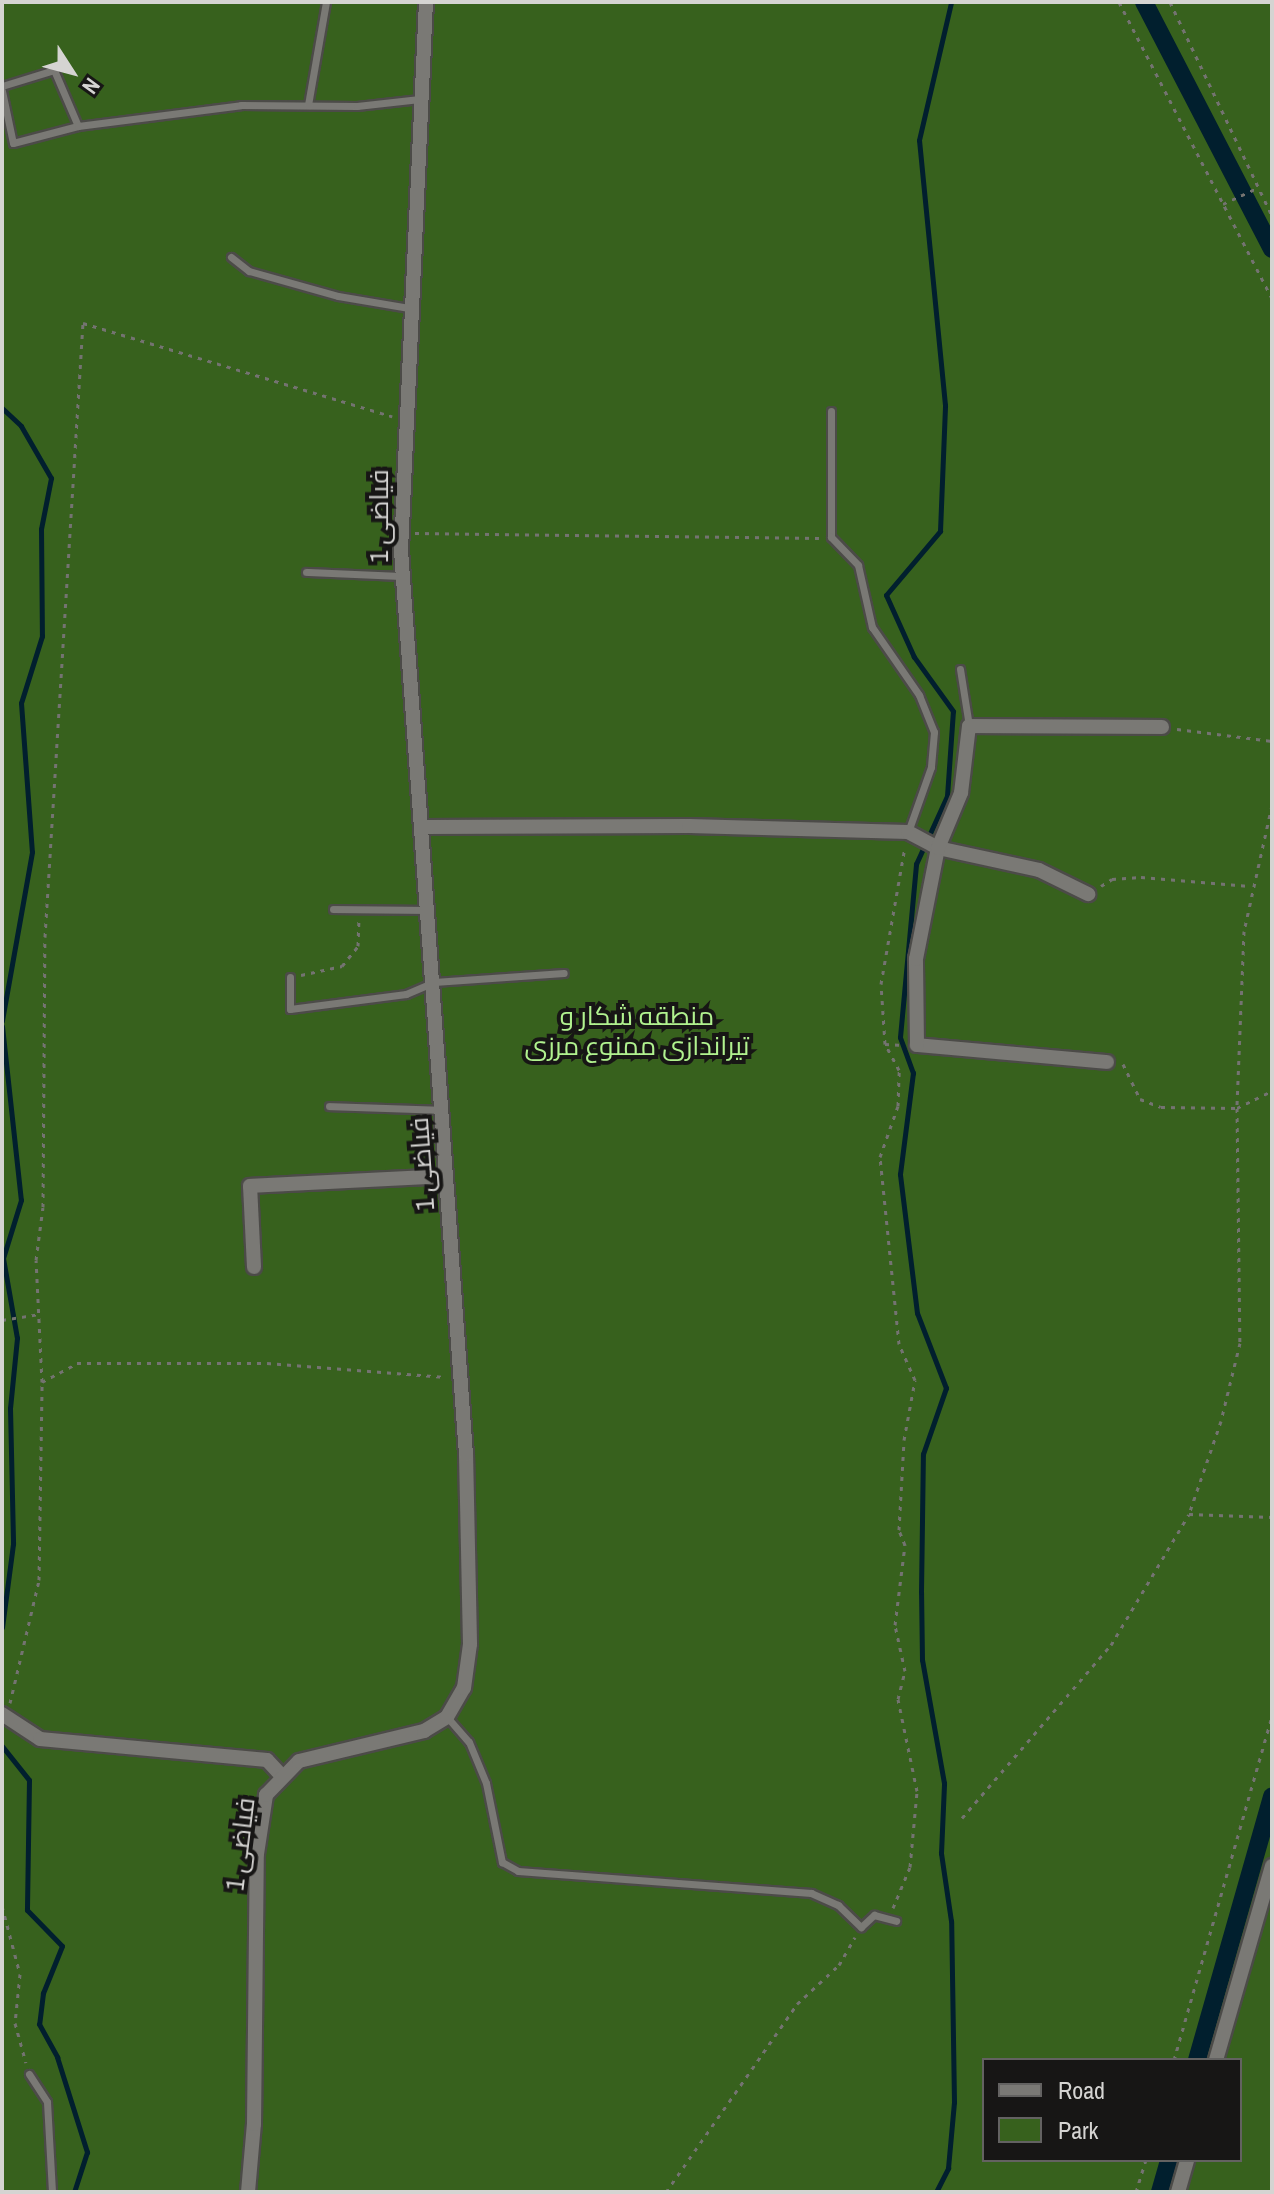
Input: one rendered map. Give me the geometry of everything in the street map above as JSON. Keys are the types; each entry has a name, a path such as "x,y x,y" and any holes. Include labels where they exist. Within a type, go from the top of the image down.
{"street":[{"name":"فیاضی 1","path":"248,2192 257,1854 266,1795 281,1775 299,1761 424,1731 447,1717 464,1688 470,1644 460,1378 424,827 401,533 403,420 426,2"},
{"path":"1107,1062 917,1045 916,959 936,847 961,793 969,726 1162,727"},
{"path":"424,827 689,826 913,834 936,847 1039,870 1088,894"},
{"path":"254,1267 250,1186 446,1176"},
{"path":"6,1716 52,1742 267,1760 281,1775"},
{"path":"1217,2058 1272,1866"},
{"path":"1178,2192 1186,2162"}],"lane":[{"path":"308,105 326,2"},
{"path":"78,126 54,70 2,89 13,143 78,126 241,105 420,99"},
{"path":"231,257 249,271 338,296 409,308"},
{"path":"831,411 831,537 858,565 872,627 919,695 934,732 931,767 913,834"},
{"path":"306,572 403,576"},
{"path":"960,669 969,726"},
{"path":"333,909 429,910"},
{"path":"290,977 290,1009 406,994 434,982 564,973"},
{"path":"329,1106 442,1110"},
{"path":"447,1717 469,1742 486,1783 502,1862 518,1871 811,1893 838,1905 861,1927 874,1915 892,1920"},
{"path":"29,2074 47,2102 52,2192"}],"path":[{"path":"1119,2 1272,298"},
{"path":"1170,2 1272,216"},
{"path":"1223,204 1257,188"},
{"path":"6,1716 11,1682 39,1580 42,1382 38,1314 45,937 83,323 403,420"},
{"path":"1272,516 1272,528"},
{"path":"401,533 796,541 831,537"},
{"path":"1162,727 1272,741"},
{"path":"962,1818 1111,1645 1189,1514 1221,1421 1240,1343 1237,1108 1250,886 1272,805"},
{"path":"892,1920 910,1867 917,1791 898,1699 905,1671 895,1625 905,1545 899,1530 904,1440 915,1380 899,1344 881,1199 880,1157 898,1106 899,1070 885,1044 881,984 913,834"},
{"path":"1088,894 1112,879 1141,877 1250,886"},
{"path":"290,977 342,966 358,946 360,910"},
{"path":"885,1044 894,1045"},
{"path":"1107,1062 1122,1060 1140,1099 1161,1107 1237,1108 1272,1091"},
{"path":"4,1320 38,1314"},
{"path":"42,1382 77,1363 267,1363 460,1378"},
{"path":"1189,1514 1272,1517"},
{"path":"1175,2058 1272,1717"},
{"path":"2,1906 20,1974 15,2023 29,2074"},
{"path":"666,2192 797,2004 839,1965 861,1927"},
{"path":"1136,2192 1145,2162"}],"green space":[{"name":"منطقه شکار و تیراندازی ممنوع مرزی","path":"2,2 1272,2 1272,2192 2,2192"}],"waterway":[{"path":"936,2192 948,2168 954,2102 951,1921 941,1853 944,1783 922,1660 921,1592 923,1454 946,1388 917,1313 900,1174 913,1073 900,1037 916,864 947,796 953,711 914,657 886,595 940,531 945,405 919,140 951,2"},
{"path":"1144,2 1272,249"},
{"path":"2,408 21,426 51,478 41,529 42,636 21,703 32,852 2,1021"},
{"path":"2,1026 21,1200 3,1258 17,1338 10,1408 13,1544 2,1627"},
{"path":"2,1746 29,1780 27,1910 62,1946 43,1993 39,2024 57,2057 87,2152 74,2192"},
{"path":"1198,2058 1272,1796"},
{"path":"1160,2192 1168,2162"}]}
